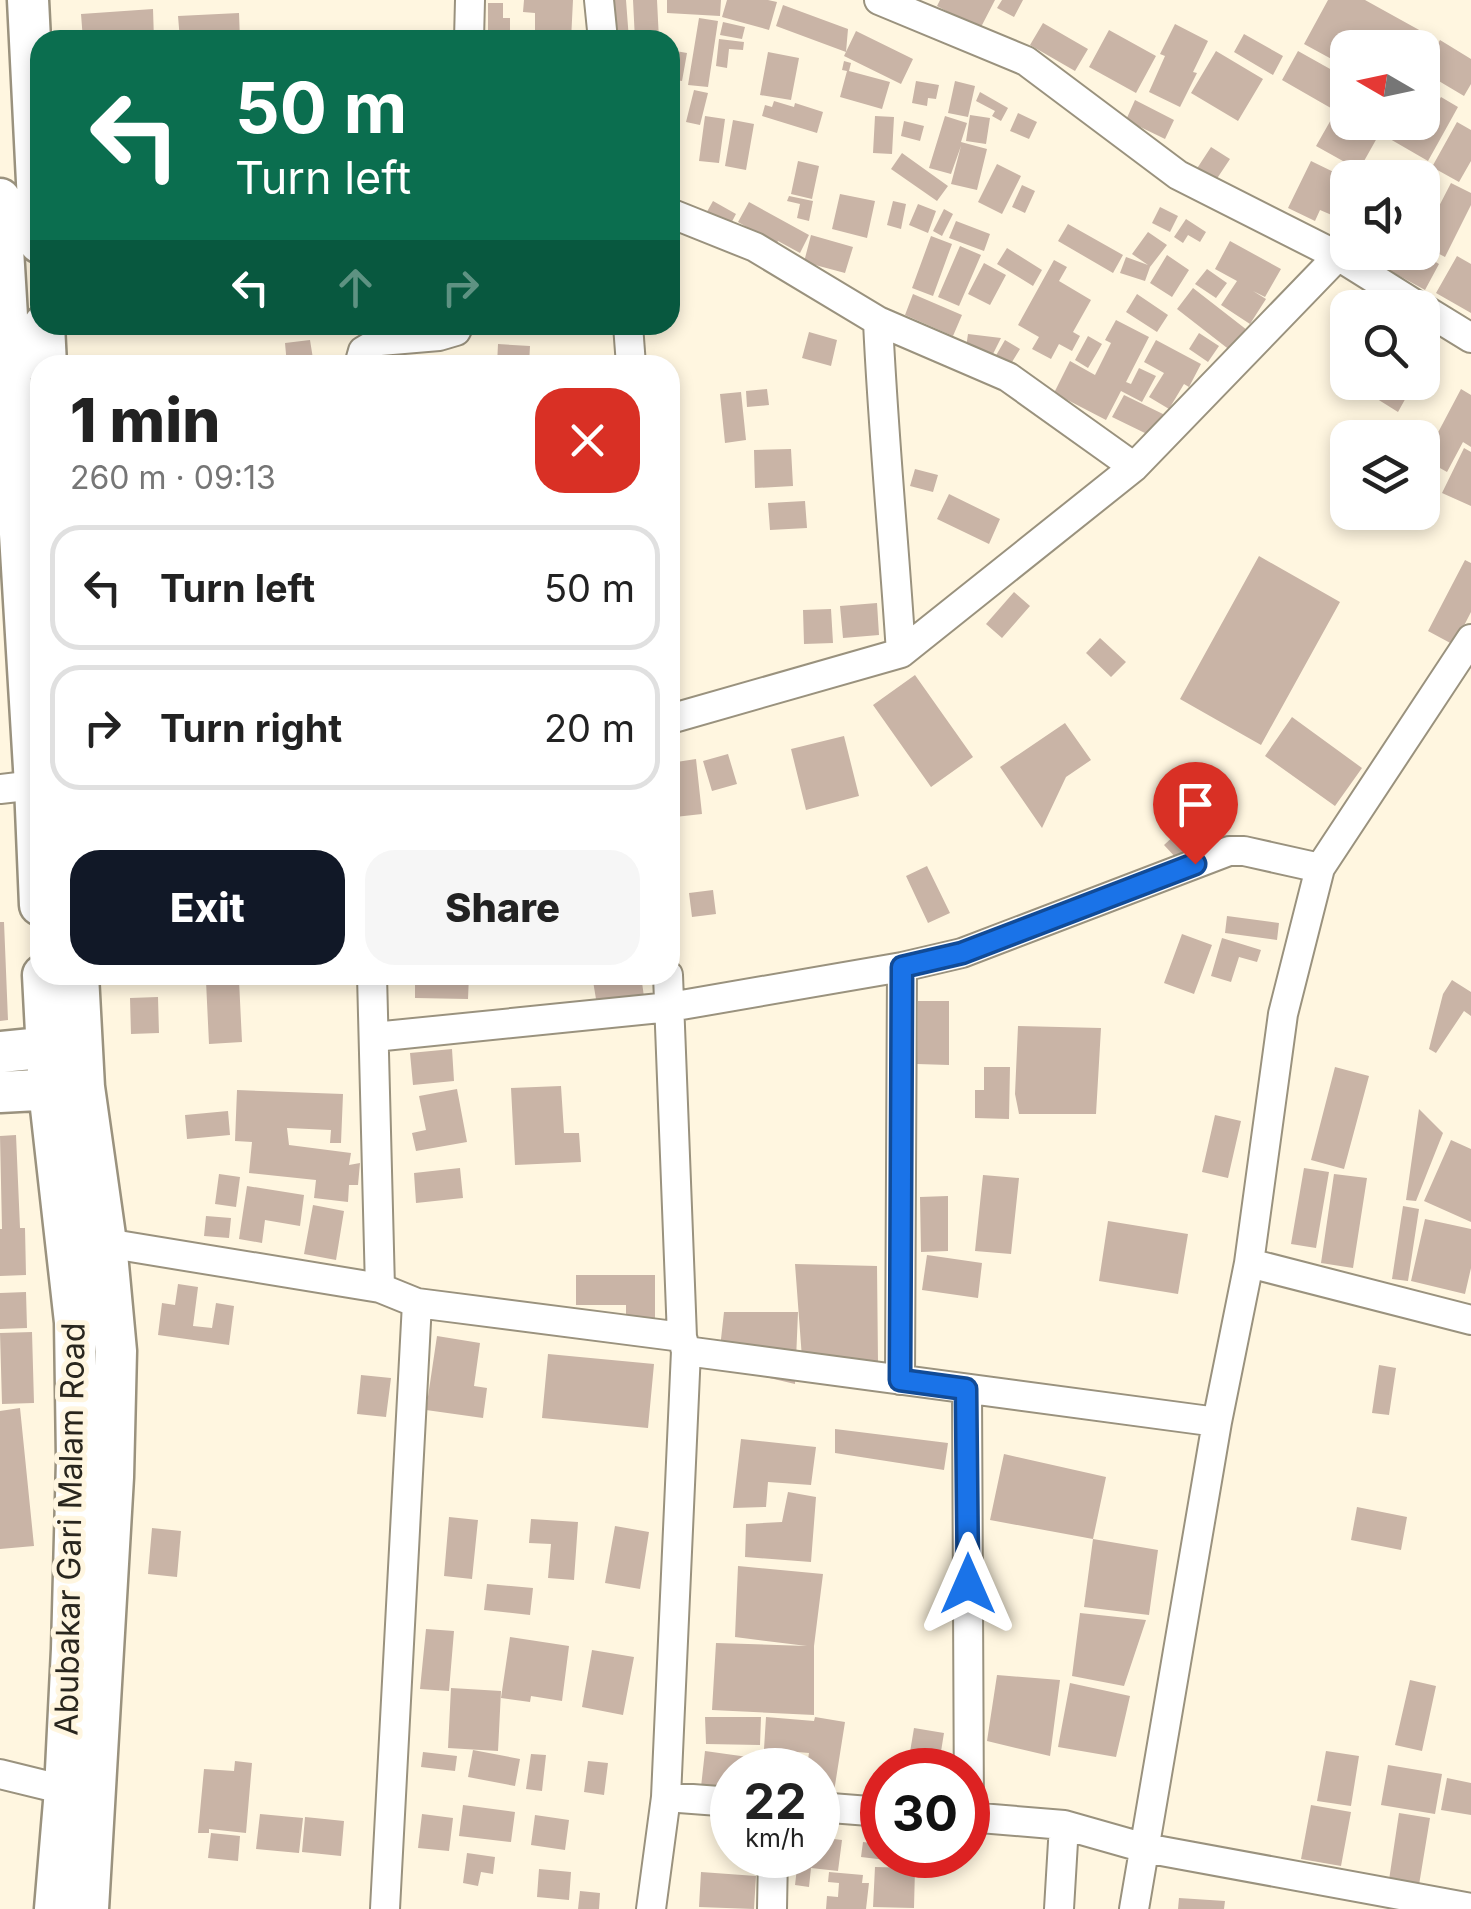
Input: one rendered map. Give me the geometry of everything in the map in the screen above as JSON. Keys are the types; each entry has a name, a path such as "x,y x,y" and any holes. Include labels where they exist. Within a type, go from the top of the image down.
{"street":[{"path":"28,0 30,40"},
{"path":"469,30 470,0"},
{"path":"599,0 602,30"},
{"path":"879,0 1026,61 1178,174 1330,252"},
{"path":"0,199 18,787 30,851"},
{"path":"680,217 756,247 878,321 1008,377 1134,467"},
{"path":"680,715 901,653 1134,467 1330,264"},
{"path":"1361,270 1393,290"},
{"path":"1440,319 1471,338"},
{"path":"878,321 901,653"},
{"path":"362,355 380,341 443,335"},
{"path":"1134,1909 1217,1422 1249,1263 1283,1014 1320,868 1471,639"},
{"path":"374,1037 670,1007 902,967 962,953 1229,851 1320,868"},
{"path":"900,1380 902,967"},
{"path":"46,985 63,1046 66,1088 106,1244 116,1350 88,1909"},
{"path":"63,1046 76,985"},
{"path":"372,985 380,1288"},
{"path":"651,1909 666,1797 684,1344 669,985"},
{"path":"0,1052 63,1046"},
{"path":"0,1092 66,1088"},
{"name":"Abubakar Gari Malam Road","path":"55,1909 65,1790 78,1460 66,1088"},
{"path":"106,1244 380,1288 417,1303 900,1380 1217,1422"},
{"path":"1249,1263 1471,1320"},
{"path":"385,1909 417,1303"},
{"path":"966,1389 968,1748"},
{"path":"0,1774 65,1790"},
{"path":"666,1797 710,1800"},
{"path":"990,1819 1064,1825 1145,1848 1471,1908"},
{"path":"1060,1909 1064,1825"},
{"path":"772,1909 773,1878"}],"building":[{"path":"524,0 573,0 572,30 535,30 535,13 523,12"},
{"path":"613,0 626,0 628,30 615,30"},
{"path":"633,0 657,0 658,30 634,30"},
{"path":"667,0 721,0 720,16 667,13"},
{"path":"727,0 777,2 769,30 722,17"},
{"path":"940,0 995,0 980,29 937,6"},
{"path":"1002,0 1023,0 1014,17 997,8"},
{"path":"1328,0 1365,0 1419,30 1330,30 1330,58 1304,44"},
{"path":"488,3 503,3 503,18 510,18 510,30 488,30"},
{"path":"783,5 848,29 846,52 776,26"},
{"path":"153,9 154,30 82,30 81,14"},
{"path":"239,13 240,30 179,30 178,16"},
{"path":"699,18 718,21 708,87 688,85"},
{"path":"723,22 745,27 742,39 720,35"},
{"path":"1043,23 1088,49 1075,71 1030,45"},
{"path":"1175,24 1208,41 1180,107 1149,92 1165,56 1160,54"},
{"path":"1109,30 1156,56 1136,93 1089,67"},
{"path":"856,31 913,59 901,84 844,56"},
{"path":"1244,34 1283,56 1273,75 1234,52"},
{"path":"719,39 744,42 743,50 729,49 727,68 716,66"},
{"path":"1440,40 1471,59 1471,84 1464,96 1440,82"},
{"path":"1216,51 1263,79 1238,121 1191,93"},
{"path":"1298,51 1330,69 1330,108 1282,80"},
{"path":"680,52 687,53 680,81"},
{"path":"768,52 799,58 791,100 760,95"},
{"path":"844,61 851,63 849,71 890,82 882,109 840,97 847,71 842,70"},
{"path":"916,81 939,85 936,99 928,98 927,106 912,103"},
{"path":"955,81 975,86 968,117 948,113"},
{"path":"694,90 708,93 700,125 686,122"},
{"path":"980,92 1008,108 1001,121 992,116 995,111 976,101"},
{"path":"1440,99 1458,107 1440,139"},
{"path":"1135,100 1174,120 1165,139 1126,120"},
{"path":"774,101 823,112 817,133 762,116 765,105 772,107"},
{"path":"1018,113 1037,122 1029,139 1010,131"},
{"path":"970,115 990,118 986,144 966,141"},
{"path":"705,116 725,119 719,163 699,161"},
{"path":"875,116 894,117 892,154 873,153"},
{"path":"945,116 967,123 961,142 987,149 977,190 951,184 961,146 951,174 929,168"},
{"path":"733,120 754,124 746,170 725,166"},
{"path":"904,121 924,126 920,141 901,136"},
{"path":"1330,122 1330,140 1376,140 1365,160 1341,160 1316,146"},
{"path":"1457,122 1471,130 1471,161 1459,182 1440,171 1440,160 1436,160"},
{"path":"1392,140 1440,140 1426,160"},
{"path":"1211,147 1230,159 1214,183 1196,170"},
{"path":"902,153 948,186 937,201 891,169"},
{"path":"798,161 819,166 812,199 791,194"},
{"path":"1311,161 1330,170 1330,214 1320,210 1315,221 1288,208"},
{"path":"997,164 1021,176 1002,214 978,202"},
{"path":"1451,183 1471,193 1471,205 1445,257 1440,254 1440,204"},
{"path":"1022,185 1035,191 1025,213 1012,207"},
{"path":"840,194 875,201 867,238 832,229"},
{"path":"789,196 813,201 809,221 797,218 800,204 787,201"},
{"path":"713,201 736,214 728,229 704,217"},
{"path":"893,201 906,204 901,229 887,225"},
{"path":"749,202 809,235 800,253 778,241 772,252 752,241 757,233 738,222"},
{"path":"918,204 936,211 928,233 909,225"},
{"path":"1160,207 1178,216 1170,232 1152,223"},
{"path":"944,209 953,214 942,236 933,231"},
{"path":"1186,219 1206,232 1200,242 1188,235 1183,243 1174,237"},
{"path":"956,221 990,234 984,251 949,238"},
{"path":"1068,224 1123,255 1113,273 1058,241"},
{"path":"1148,232 1167,245 1150,267 1145,281 1120,273 1126,257 1148,265 1132,254"},
{"path":"811,235 853,247 845,273 804,262"},
{"path":"931,236 952,244 933,296 912,288"},
{"path":"1230,241 1281,269 1265,297 1253,291 1266,299 1250,324 1221,305 1237,281 1215,269"},
{"path":"960,246 981,255 959,306 938,297"},
{"path":"1007,248 1042,270 1033,286 997,264"},
{"path":"1167,255 1189,270 1172,297 1150,283"},
{"path":"1457,256 1471,264 1471,313 1440,295 1438,290"},
{"path":"1054,260 1067,267 1059,281 1091,300 1073,332 1080,336 1072,351 1059,344 1051,359 1032,349 1039,337 1018,325"},
{"path":"984,263 1006,275 990,305 968,294"},
{"path":"1207,269 1227,283 1216,298 1195,284"},
{"path":"1389,270 1436,270 1425,290"},
{"path":"1193,288 1247,330 1231,351 1177,309"},
{"path":"913,294 962,315 953,336 905,315"},
{"path":"1137,294 1168,315 1157,332 1126,312"},
{"path":"1116,320 1149,337 1126,382 1131,384 1139,368 1156,376 1142,402 1121,391 1106,420 1054,393 1070,361 1095,375 1111,343 1105,340"},
{"path":"809,332 837,340 831,366 802,358"},
{"path":"1199,333 1219,346 1208,362 1189,349"},
{"path":"968,334 1001,338 991,358 965,354"},
{"path":"1088,336 1102,344 1088,368 1075,360"},
{"path":"310,340 312,355 286,355 285,343"},
{"path":"1005,340 1020,349 1012,362 1022,372 991,364"},
{"path":"1156,340 1201,364 1189,387 1184,384 1169,409 1149,397 1164,373 1144,362"},
{"path":"498,344 530,346 530,355 497,355"},
{"path":"767,389 769,405 747,407 746,391"},
{"path":"1461,389 1471,395 1471,447 1463,442 1447,472 1440,468 1440,429"},
{"path":"741,392 746,440 725,443 720,394"},
{"path":"1124,395 1165,415 1149,435 1112,417"},
{"path":"1379,400 1405,400 1398,412"},
{"path":"1464,448 1471,452 1471,506 1442,493"},
{"path":"791,449 793,486 755,488 754,450"},
{"path":"915,469 938,475 933,492 910,486"},
{"path":"949,494 1000,519 989,544 937,519"},
{"path":"805,501 807,528 770,530 768,503"},
{"path":"1259,556 1340,602 1261,745 1180,699"},
{"path":"1465,560 1471,563 1471,612 1454,645 1428,631"},
{"path":"1014,592 1030,606 1002,638 986,624"},
{"path":"877,603 879,635 843,638 840,606"},
{"path":"831,609 833,643 804,644 803,610"},
{"path":"1100,638 1126,662 1111,677 1086,653"},
{"path":"915,675 973,757 931,787 873,705"},
{"path":"1292,717 1362,768 1335,806 1265,756"},
{"path":"1065,723 1091,760 1066,777 1042,828 1000,767"},
{"path":"844,736 859,796 806,810 791,749"},
{"path":"728,754 737,784 712,791 703,761"},
{"path":"696,759 702,814 680,816 680,761"},
{"path":"1203,809 1217,824 1178,860 1164,845"},
{"path":"927,866 950,913 928,923 906,876"},
{"path":"713,890 716,914 692,917 689,893"},
{"path":"1227,916 1279,923 1277,940 1225,933"},
{"path":"0,922 4,922 8,1020 0,1021"},
{"path":"1182,934 1212,945 1194,994 1164,983"},
{"path":"1222,938 1261,950 1257,962 1239,957 1231,982 1211,976"},
{"path":"1452,980 1471,992 1471,1016 1464,1011 1436,1053 1429,1049 1443,994"},
{"path":"206,985 239,985 242,1042 209,1044"},
{"path":"415,985 469,985 468,999 415,998"},
{"path":"594,985 642,985 644,997 597,1005"},
{"path":"158,997 159,1033 131,1034 130,998"},
{"path":"918,1001 949,1001 949,1065 917,1064"},
{"path":"1018,1026 1101,1028 1096,1114 1019,1114 1015,1094"},
{"path":"452,1049 454,1081 413,1085 410,1053"},
{"path":"984,1067 1010,1067 1009,1119 975,1118 975,1090 984,1090"},
{"path":"1335,1067 1369,1076 1344,1169 1311,1160"},
{"path":"561,1086 564,1133 579,1133 581,1162 515,1165 511,1088"},
{"path":"457,1089 467,1142 416,1151 412,1133 426,1130 419,1096"},
{"path":"237,1090 343,1094 341,1143 330,1143 331,1130 287,1128 289,1145 351,1153 349,1165 360,1163 358,1185 349,1185 348,1202 314,1198 316,1180 249,1173 252,1142 235,1141"},
{"path":"1419,1109 1443,1133 1416,1201 1406,1200"},
{"path":"228,1111 230,1135 187,1139 185,1115"},
{"path":"1215,1115 1241,1121 1228,1178 1202,1172"},
{"path":"16,1135 26,1275 0,1276 0,1136"},
{"path":"1451,1140 1471,1149 1471,1222 1424,1201"},
{"path":"460,1168 463,1198 416,1203 414,1173"},
{"path":"1304,1168 1329,1172 1316,1248 1291,1244"},
{"path":"219,1174 240,1177 236,1207 215,1204"},
{"path":"1334,1174 1367,1178 1353,1268 1321,1263"},
{"path":"983,1175 1019,1178 1011,1254 975,1251"},
{"path":"247,1186 304,1195 300,1226 265,1220 262,1243 239,1239"},
{"path":"948,1196 948,1251 921,1252 920,1197"},
{"path":"313,1205 344,1211 336,1260 304,1254"},
{"path":"1403,1206 1419,1209 1408,1281 1392,1279"},
{"path":"206,1216 231,1218 229,1238 204,1236"},
{"path":"1425,1219 1471,1229 1471,1268 1465,1294 1411,1281"},
{"path":"1108,1221 1188,1234 1178,1294 1099,1281"},
{"path":"927,1255 982,1263 978,1298 922,1290"},
{"path":"795,1264 877,1266 878,1362 802,1358"},
{"path":"576,1275 655,1275 655,1324 626,1324 626,1305 576,1305"},
{"path":"178,1284 198,1287 193,1326 212,1328 216,1303 234,1306 229,1345 158,1335 162,1303 175,1305"},
{"path":"26,1292 27,1328 0,1329 0,1293"},
{"path":"724,1312 798,1312 795,1384 718,1366"},
{"path":"32,1332 34,1403 2,1404 0,1333"},
{"path":"437,1336 480,1343 474,1386 487,1388 483,1418 426,1410"},
{"path":"548,1354 654,1364 648,1428 542,1418"},
{"path":"1379,1365 1396,1368 1389,1415 1372,1413"},
{"path":"361,1375 391,1378 386,1417 357,1414"},
{"path":"20,1408 34,1546 0,1549 0,1411"},
{"path":"835,1429 948,1443 944,1470 835,1453"},
{"path":"741,1439 816,1447 811,1485 768,1482 766,1507 733,1508"},
{"path":"1004,1454 1106,1477 1093,1539 990,1520"},
{"path":"788,1492 816,1497 811,1562 745,1557 746,1524 782,1522"},
{"path":"1357,1507 1407,1517 1401,1550 1351,1540"},
{"path":"449,1517 478,1520 472,1579 444,1576"},
{"path":"531,1519 578,1522 574,1580 548,1578 551,1544 529,1543"},
{"path":"615,1526 649,1532 640,1589 605,1583"},
{"path":"152,1528 181,1531 177,1577 148,1574"},
{"path":"1093,1539 1158,1550 1149,1615 1084,1607"},
{"path":"738,1566 823,1574 814,1646 814,1715 712,1710 716,1643 807,1646 735,1637"},
{"path":"487,1584 533,1588 530,1615 484,1610"},
{"path":"1080,1613 1146,1620 1124,1686 1072,1676"},
{"path":"426,1629 454,1631 449,1691 420,1689"},
{"path":"510,1637 569,1646 562,1701 531,1696 530,1702 501,1698"},
{"path":"592,1650 634,1657 623,1715 582,1707"},
{"path":"997,1675 1060,1680 1050,1756 987,1741"},
{"path":"1410,1680 1436,1686 1422,1751 1395,1745"},
{"path":"1070,1683 1130,1696 1116,1757 1058,1747"},
{"path":"451,1688 501,1691 498,1751 448,1748"},
{"path":"705,1717 761,1717 760,1745 706,1744"},
{"path":"766,1717 814,1721 815,1717 845,1722 840,1754 840,1748 764,1748"},
{"path":"914,1728 944,1733 942,1748 911,1748"},
{"path":"473,1750 520,1759 515,1786 468,1777"},
{"path":"705,1751 710,1752 710,1788 701,1787"},
{"path":"1326,1751 1359,1756 1351,1806 1317,1801"},
{"path":"423,1752 457,1756 455,1771 421,1767"},
{"path":"531,1754 546,1755 542,1791 526,1789"},
{"path":"235,1761 252,1763 246,1833 209,1829 209,1833 198,1833 204,1769 234,1771"},
{"path":"588,1761 608,1763 604,1795 584,1792"},
{"path":"1388,1765 1442,1774 1435,1814 1381,1805"},
{"path":"1447,1778 1471,1783 1471,1815 1441,1810"},
{"path":"463,1805 515,1812 511,1842 459,1836"},
{"path":"1311,1805 1351,1812 1341,1866 1301,1859"},
{"path":"1399,1813 1430,1818 1419,1885 1389,1880"},
{"path":"260,1814 303,1818 299,1853 256,1849"},
{"path":"422,1814 453,1818 449,1851 418,1848"},
{"path":"535,1815 569,1820 565,1850 531,1845"},
{"path":"305,1817 344,1821 341,1856 302,1852"},
{"path":"211,1833 240,1836 238,1861 208,1858"},
{"path":"467,1853 495,1857 493,1874 481,1872 478,1886 463,1883"},
{"path":"539,1869 571,1872 569,1900 537,1897"},
{"path":"701,1872 710,1873 710,1878 756,1878 754,1909 699,1907"},
{"path":"840,1873 860,1875 862,1883 869,1883 866,1909 826,1909 827,1896 838,1897 839,1883 828,1882 828,1878 840,1878"},
{"path":"796,1878 810,1878 809,1887 795,1885"},
{"path":"874,1878 915,1878 914,1908 873,1907"},
{"path":"580,1891 600,1893 599,1909 578,1909"},
{"path":"1179,1898 1225,1901 1224,1909 1178,1909"}],"route":[{"path":"968,1584 966,1389 900,1380 902,967 962,953 1195,864"}]}
